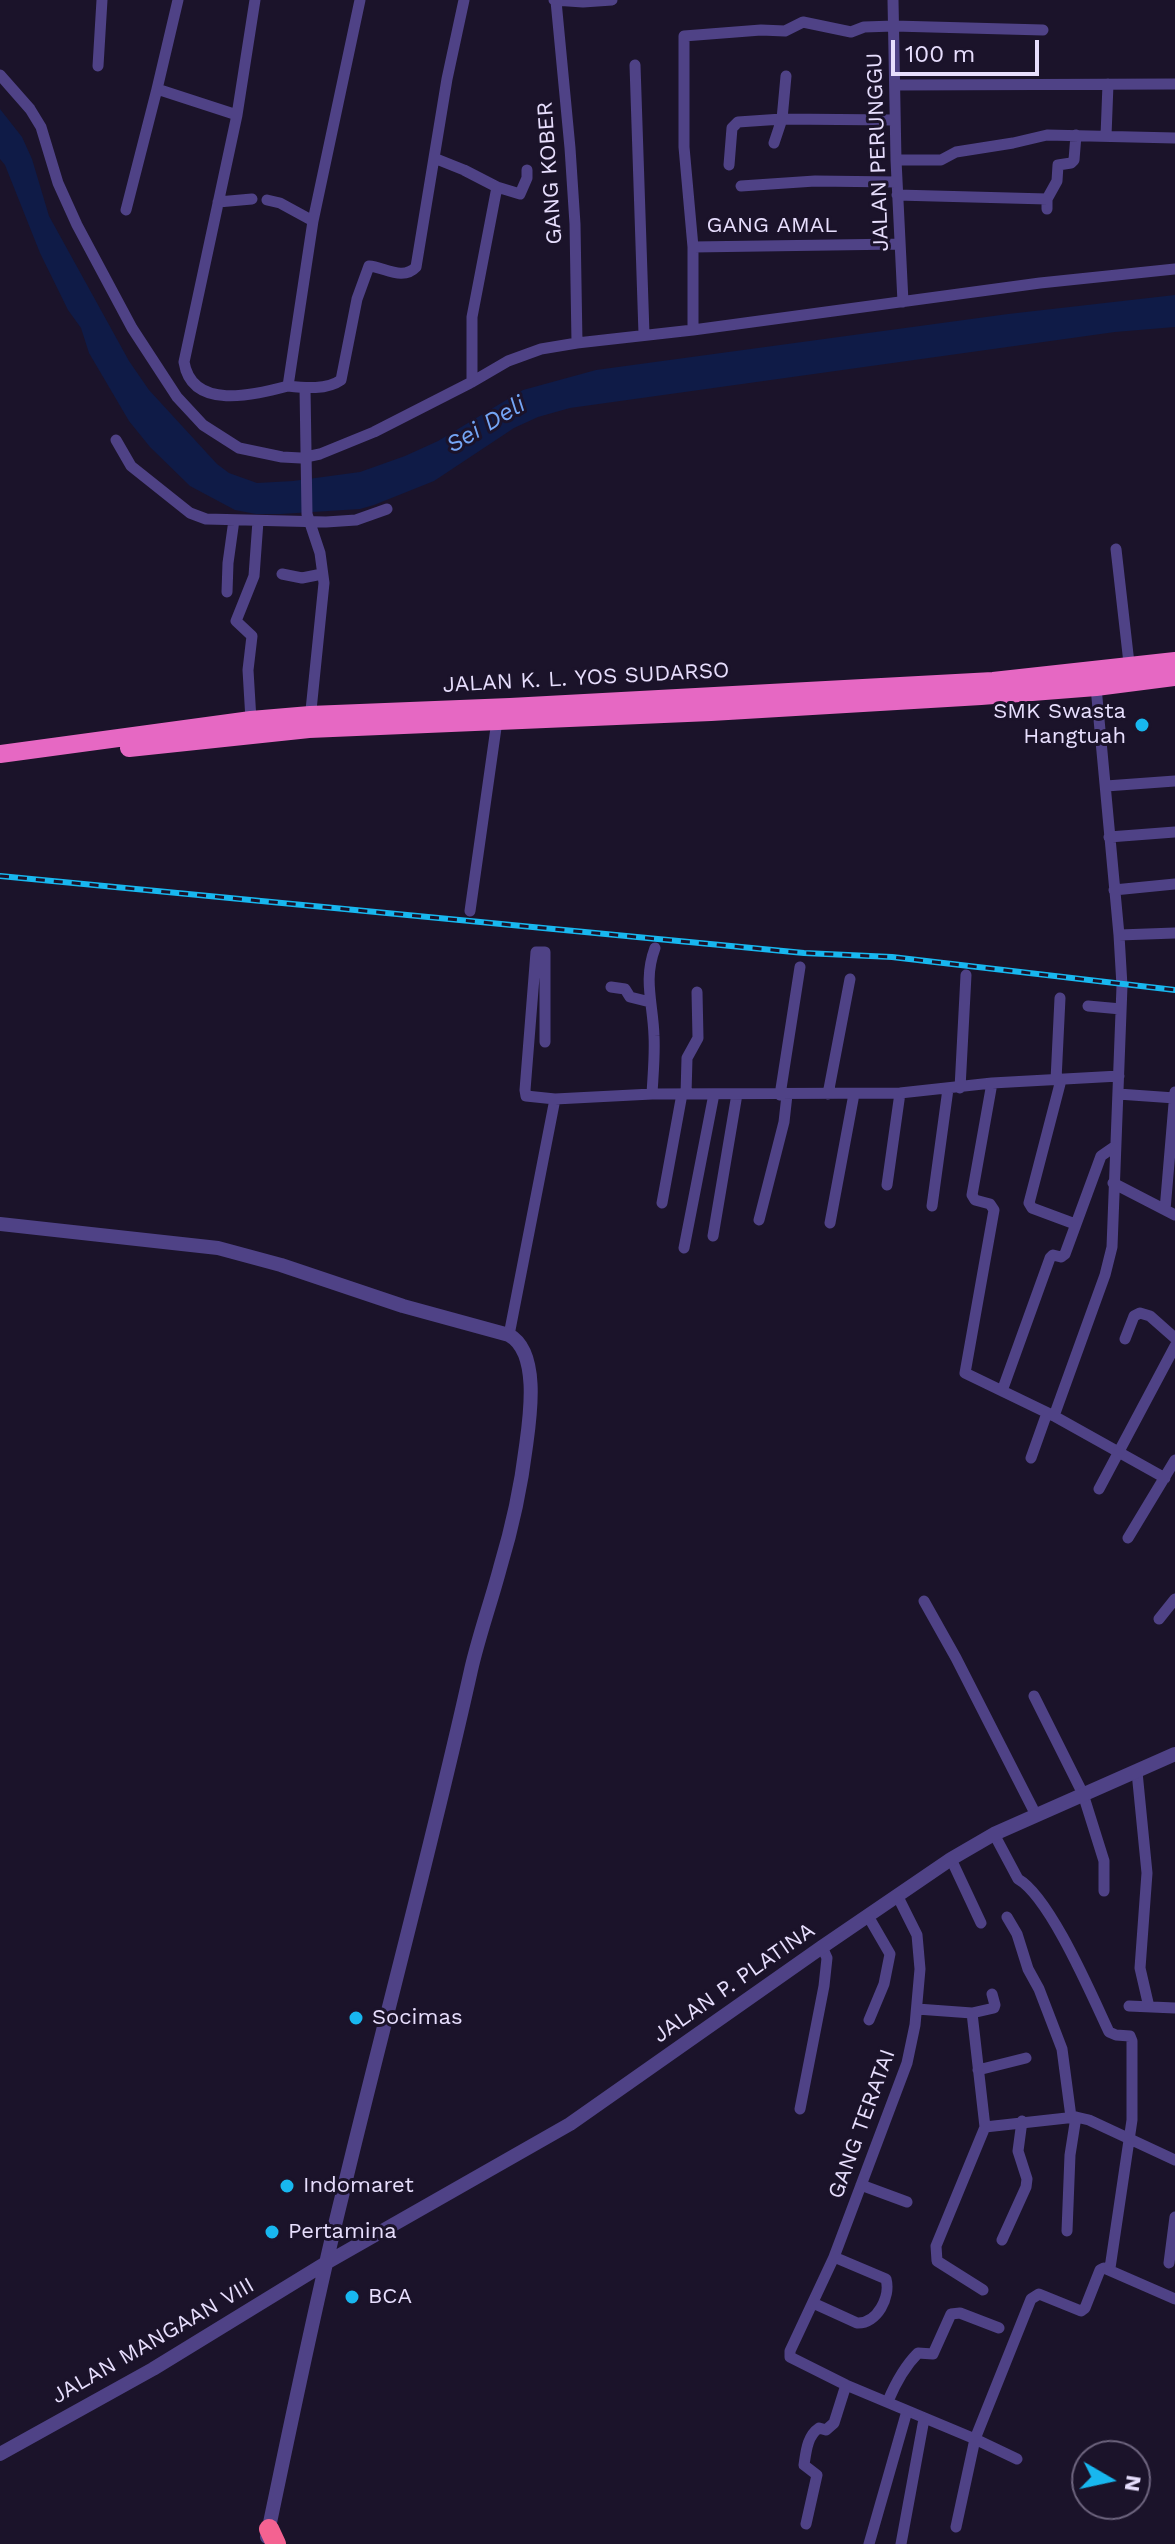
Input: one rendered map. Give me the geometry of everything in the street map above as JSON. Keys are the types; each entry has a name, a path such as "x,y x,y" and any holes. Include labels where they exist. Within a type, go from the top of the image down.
{"highway":[{"name":"JALAN K. L. YOS SUDARSO","path":"0,754 251,720 497,721 711,712 1096,687 1175,661"},
{"name":"JALAN K. L. YOS SUDARSO","path":"0,766 310,722 510,707 993,681 1130,675 1175,677"}],"street":[{"path":"98,66 102,0"},
{"path":"126,210 178,0"},
{"path":"255,0 237,115 185,350 185,368 195,384 211,394 242,396 288,386 330,386 341,380 357,299 369,266 405,274 416,267 447,79 464,0"},
{"path":"288,386 313,221 360,0"},
{"path":"555,0 612,0"},
{"name":"GANG KOBER","path":"555,0 575,224 577,343"},
{"name":"JALAN PERUNGGU","path":"893,0 897,195 903,302"},
{"path":"693,330 693,247 684,147 684,36 785,31 803,22 851,32 864,27 894,26 1043,30"},
{"path":"635,65 644,334"},
{"path":"0,75 30,109 41,127 58,183 77,225 132,328 177,397 203,425 239,448 282,457 320,454 374,432 527,353 644,334 1040,283 1175,269"},
{"path":"774,143 782,119 786,76"},
{"path":"1106,136 1108,84"},
{"path":"895,85 1175,84"},
{"path":"157,89 237,115"},
{"path":"729,165 733,124 782,119 895,120"},
{"path":"896,160 941,160 956,152 1013,143 1038,135 1175,138"},
{"path":"897,195 1047,204 1057,181 1058,165 1074,160 1076,135"},
{"path":"434,158 497,187 520,194 527,170"},
{"path":"741,186 815,181 897,182"},
{"path":"472,382 472,317 497,187"},
{"path":"218,202 252,199"},
{"path":"267,200 280,203 313,221"},
{"name":"GANG AMAL","path":"693,247 900,244"},
{"path":"305,388 308,518 320,553 322,574 310,722"},
{"path":"116,440 131,466 190,513 206,519 356,520 387,509"},
{"path":"227,592 234,520"},
{"path":"251,720 248,670 252,636 236,621 254,576 258,521"},
{"path":"1116,549 1130,675"},
{"path":"282,574 302,578 322,574"},
{"path":"1031,1458 1110,1261 1121,1009 1119,935 1096,687"},
{"path":"470,911 497,721"},
{"path":"1106,786 1175,781"},
{"path":"1109,837 1175,832"},
{"path":"1114,890 1175,884"},
{"path":"1119,935 1175,933"},
{"path":"652,1094 654,1036 647,976 655,948"},
{"path":"545,1042 545,952 536,952 525,1090 526,1096 531,1098 900,1093 992,1083 1119,1076"},
{"path":"759,1220 784,1122 784,1095 800,967"},
{"path":"932,1206 954,1088 966,975"},
{"path":"828,1094 850,979"},
{"path":"611,987 625,989 630,997 650,1002"},
{"path":"662,1203 684,1094 687,1058 698,1038 697,992"},
{"path":"1060,998 1059,1080 1029,1203 1032,1208 1075,1224"},
{"path":"1088,1006 1121,1009"},
{"path":"992,1083 972,1195 975,1200 990,1204 994,1210 965,1373 1051,1414 1165,1478"},
{"path":"1113,1183 1170,1213 1175,1092"},
{"path":"887,1185 900,1093"},
{"path":"684,1248 714,1094"},
{"path":"713,1236 737,1094"},
{"path":"830,1223 854,1094"},
{"path":"1118,1094 1175,1098"},
{"path":"509,1335 555,1099"},
{"path":"1002,1391 1050,1258 1065,1254 1101,1156 1114,1147"},
{"path":"0,1224 218,1248 281,1265 403,1306 509,1335 522,1348 530,1376 529,1420 522,1474 501,1567 475,1651 450,1768 326,2263 270,2539"},
{"path":"1125,1339 1134,1316 1140,1313 1150,1316 1175,1338"},
{"path":"1099,1489 1175,1346"},
{"path":"1128,1538 1175,1460"},
{"path":"1159,1619 1175,1599"},
{"path":"924,1601 1036,1815"},
{"path":"1034,1696 1083,1794 1104,1861 1104,1891"},
{"name":"JALAN P. PLATINA","path":"326,2263 570,2124 951,1859 994,1834 1175,1754"},
{"path":"1137,1772 1147,1873 1140,1968 1149,2007"},
{"path":"994,1834 1018,1879 1045,1907 1109,2032 1130,2036 1132,2041 1132,2120 1110,2268"},
{"path":"951,1859 981,1923"},
{"name":"GANG TERATAI","path":"846,2385 790,2357 790,2351 834,2257 907,2063 917,2009 920,1969 917,1935 898,1897"},
{"path":"868,1916 890,1954 884,1984 869,2020"},
{"path":"1007,1917 1017,1934 1028,1969 1044,1999 1062,2049 1073,2117 1067,2231"},
{"path":"800,2109 824,1986 827,1958 822,1947"},
{"path":"917,2009 972,2013 994,2008 992,1994"},
{"path":"1129,2006 1175,2008"},
{"path":"972,2013 985,2127 936,2246 937,2261 983,2290"},
{"path":"978,2070 1026,2058"},
{"path":"985,2127 1073,2117 1089,2120 1175,2160"},
{"path":"1002,2240 1026,2187 1027,2179 1018,2151 1022,2121"},
{"path":"861,2185 907,2202"},
{"path":"1169,2263 1175,2217"},
{"path":"813,2303 864,2324 879,2312 888,2285 886,2279 834,2257"},
{"name":"JALAN MANGAAN VIII","path":"0,2454 153,2369 326,2263"},
{"path":"956,2527 975,2439 1031,2299 1039,2294 1081,2311 1100,2270 1110,2268 1175,2299"},
{"path":"888,2401 904,2368 916,2355 933,2354 951,2314 960,2313 999,2328"},
{"path":"806,2524 817,2475 804,2465 806,2451 815,2431 819,2428 826,2430 834,2423 846,2385 1017,2459"},
{"path":"869,2544 907,2411"},
{"path":"901,2544 924,2419"}],"water":[{"name":"Sei Deli","path":"0,109 22,137 49,216 129,361 149,390 217,464 229,473 257,483 360,472 438,441 523,390 596,370 1008,314 1175,295 1175,327 1115,332 570,408 514,428 434,481 374,505 360,509 256,514 235,510 190,486 150,447 129,421 89,353 81,328 68,310 40,253 0,159"}],"railway":[{"path":"0,876 804,953 892,957 1175,990"}],"place":[{"name":"SMK Swasta Hangtuah","path":"1142,725"},
{"name":"Socimas","path":"356,2018"},
{"name":"Indomaret","path":"287,2186"},
{"name":"Pertamina","path":"272,2232"},
{"name":"BCA","path":"352,2297"}]}
